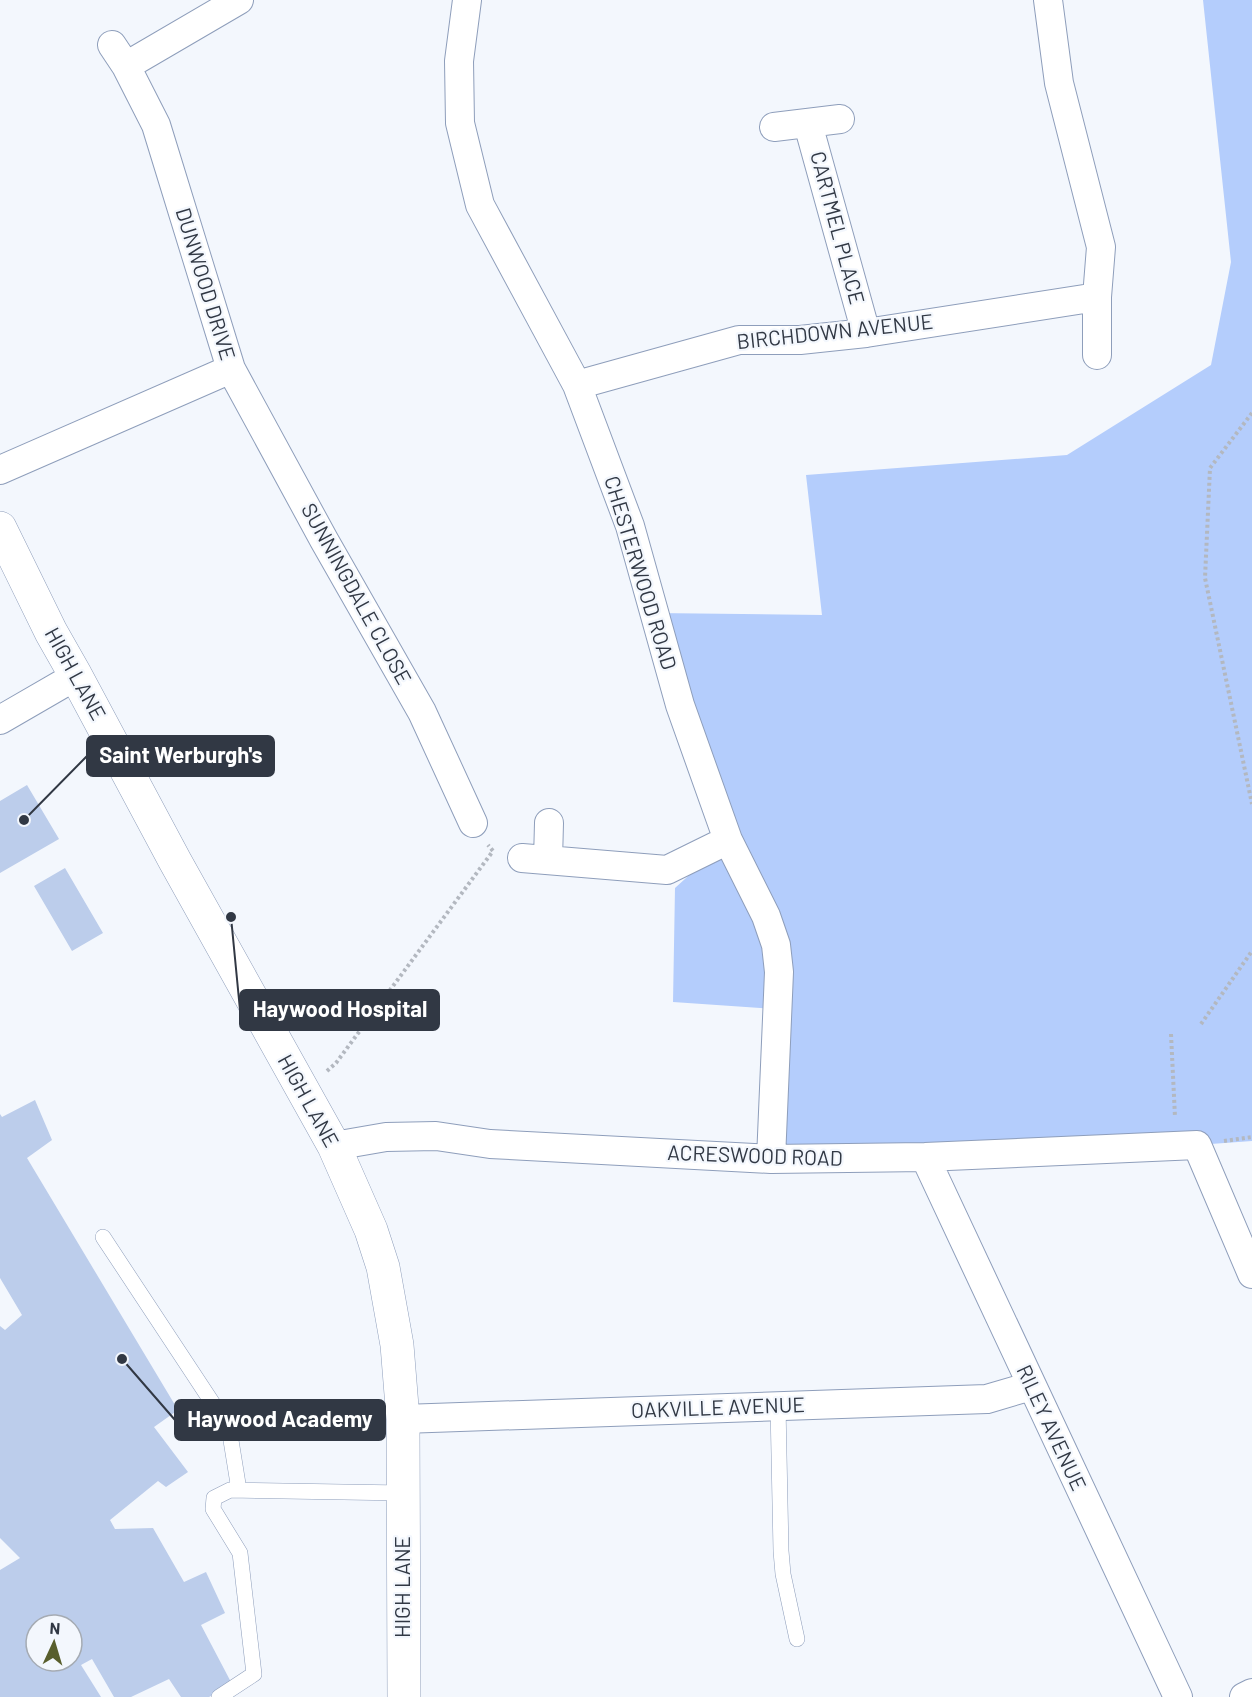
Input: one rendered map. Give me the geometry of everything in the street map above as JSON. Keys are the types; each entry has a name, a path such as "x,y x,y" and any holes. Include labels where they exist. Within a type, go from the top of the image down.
{"main road":[{"name":"HIGH LANE","path":"0,528 38,608 175,861 334,1146 371,1230 383,1267 397,1345 403,1419 404,1697"}],"street":[{"name":"DUNWOOD DRIVE","path":"0,470 231,369 156,125 119,56 239,0"},
{"name":"CHESTERWOOD ROAD","path":"467,0 459,61 460,123 480,205 577,385 630,526 680,705 728,840 766,916 776,945 779,972 771,1159"},
{"path":"1048,0 1059,83 1101,247 1097,297 1097,355"},
{"name":"CARTMEL PLACE","path":"774,127 840,119"},
{"name":"CARTMEL PLACE","path":"808,124 866,333"},
{"name":"BIRCHDOWN AVENUE","path":"577,385 739,340 800,340 866,333 1097,297"},
{"name":"SUNNINGDALE CLOSE","path":"231,369 324,540 422,712 473,823"},
{"path":"0,720 76,676"},
{"path":"549,823 535,859 668,870 728,840"},
{"name":"ACRESWOOD ROAD","path":"334,1146 386,1137 436,1136 490,1144 771,1159 925,1157 1176,1145"},
{"path":"1176,1145 1197,1145 1252,1274"},
{"name":"RILEY AVENUE","path":"925,1157 1178,1697"},
{"name":"OAKVILLE AVENUE","path":"403,1419 987,1399 1031,1386"},
{"path":"1244,1697 1252,1693"}],"lane":[{"path":"103,1237 229,1428 239,1490"},
{"path":"778,1406 781,1551 783,1574 797,1639"},
{"path":"219,1697 254,1674 240,1553 213,1509 214,1498 230,1490 403,1493"}],"path":[{"path":"1252,413 1210,468 1205,578 1252,804"},
{"path":"302,1089 336,1063 493,851 473,823"},
{"path":"1201,1024 1252,951"},
{"path":"1171,1034 1176,1145"}],"shaded area":[{"path":"1203,0 1252,0 1252,1141 1197,1145 771,1159 777,1009 673,1002 675,888 728,840 654,613 822,615 806,475 1067,455 1211,365 1231,262"}],"building":[{"path":"27,785 59,839 0,873 0,801"},
{"path":"65,868 103,933 72,951 34,886"},
{"path":"35,1100 52,1140 27,1158 178,1410 154,1427 188,1472 166,1487 158,1481 110,1520 115,1529 153,1528 184,1582 206,1572 225,1613 201,1625 232,1684 209,1697 181,1697 169,1679 131,1697 114,1697 92,1659 84,1663 84,1613 24,1613 24,1673 84,1673 84,1670 101,1697 0,1697 0,1570 20,1558 0,1538 0,1326 5,1330 22,1315 0,1278 0,1114 2,1117"}],"place":[{"name":"Saint Werburgh's","path":"24,820"},
{"name":"Haywood Hospital","path":"231,917"},
{"name":"Haywood Academy","path":"122,1359"}]}
